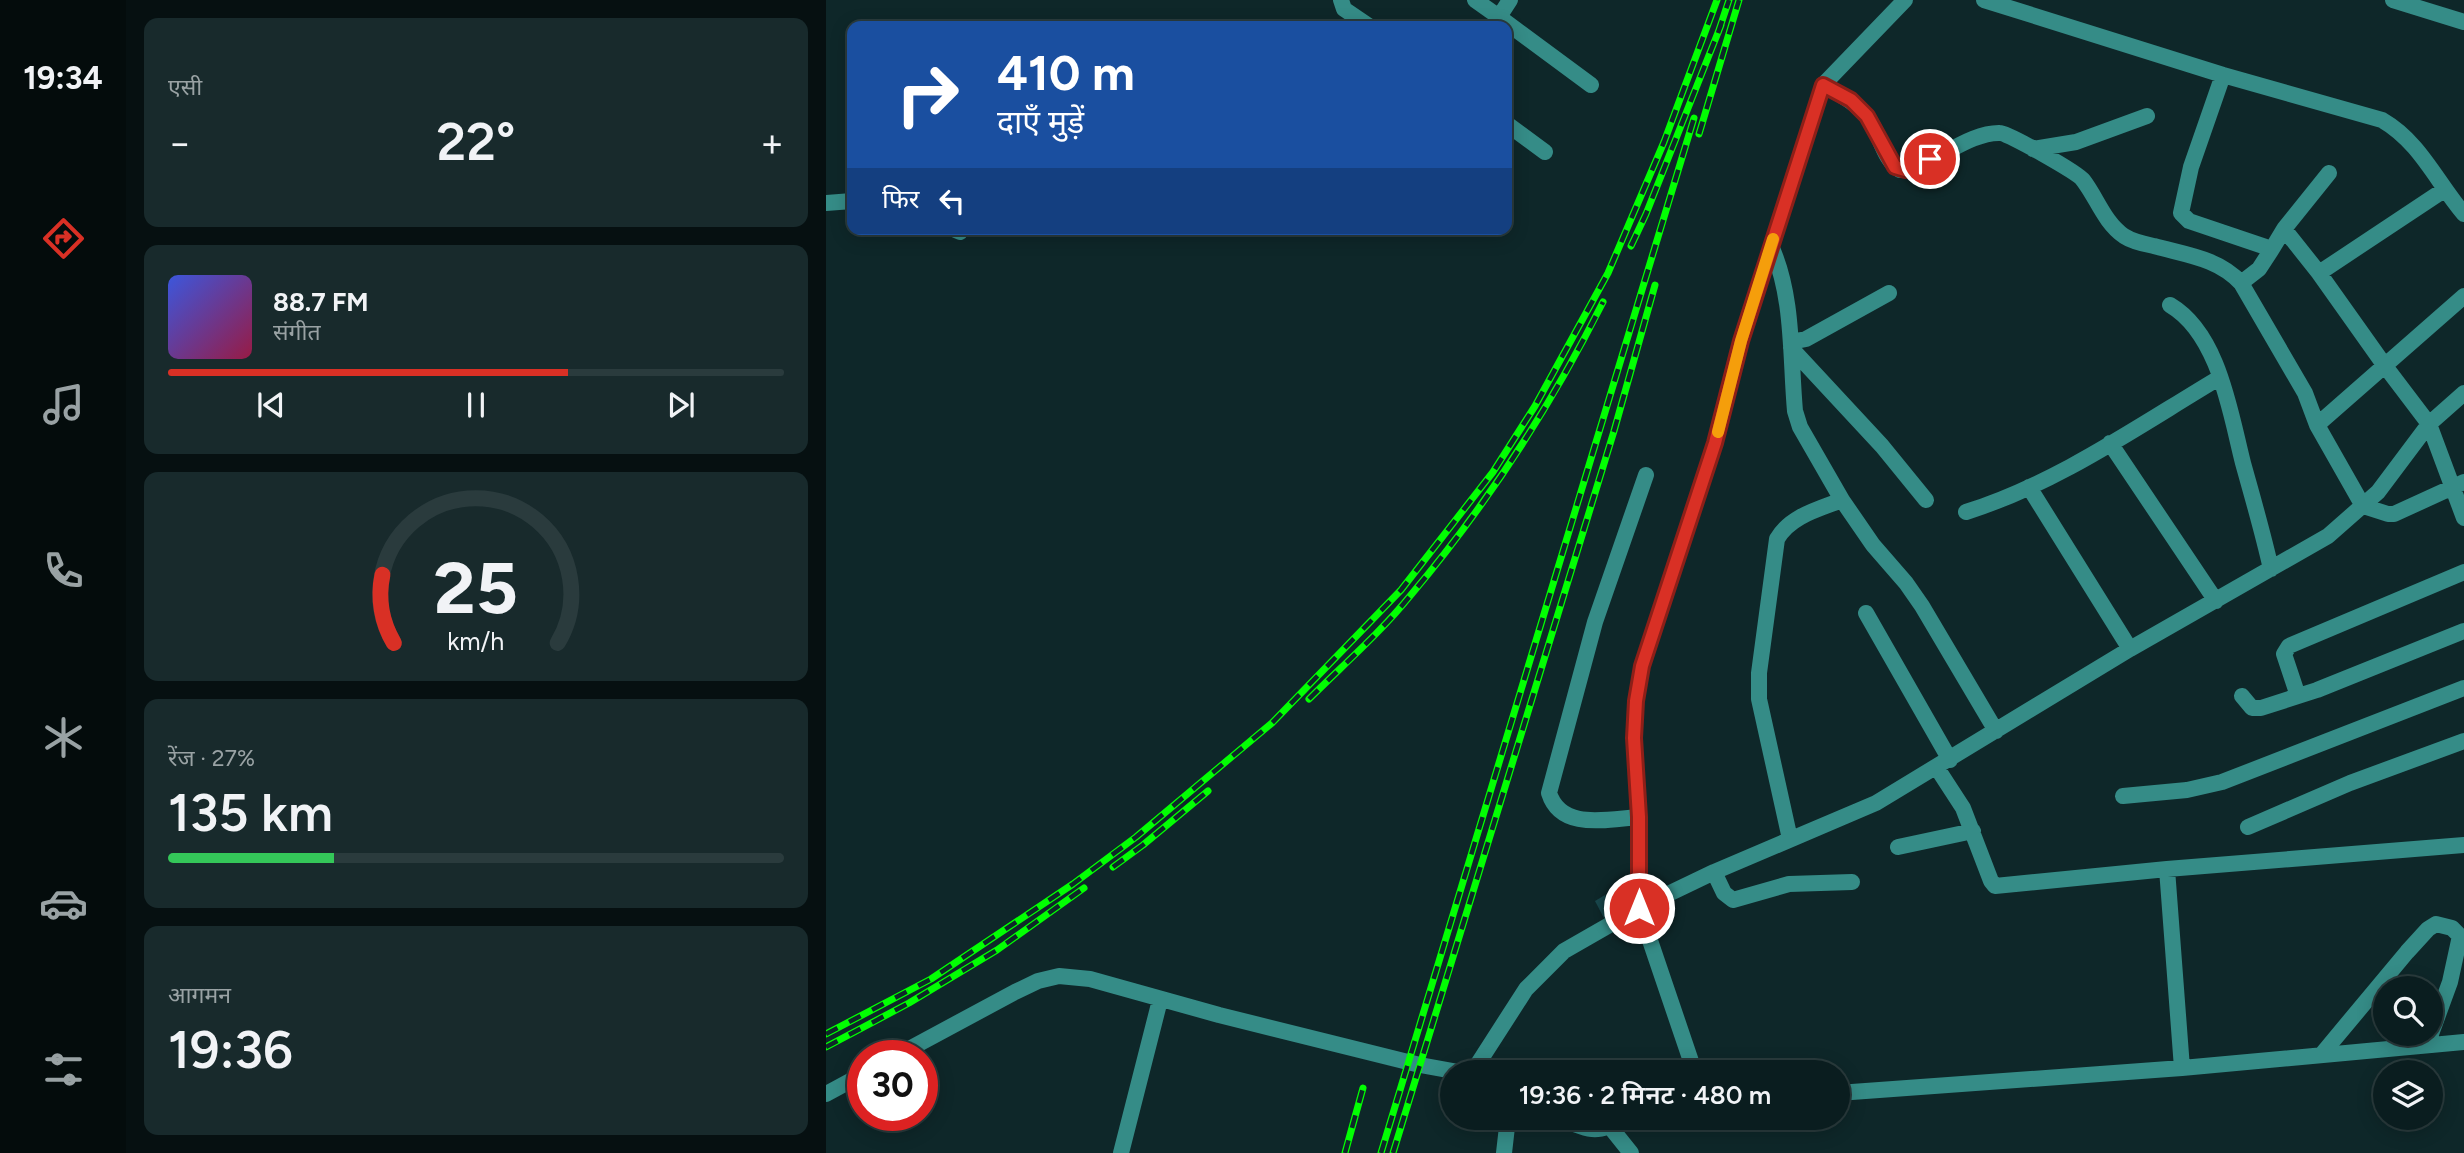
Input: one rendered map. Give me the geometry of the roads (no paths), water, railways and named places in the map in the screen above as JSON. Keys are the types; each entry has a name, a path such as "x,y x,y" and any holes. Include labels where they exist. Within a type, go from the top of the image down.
{"street":[{"path":"1341,0 1344,9 1362,21"},
{"path":"1475,0 1494,21"},
{"path":"1496,21 1510,0"},
{"path":"1691,1060 1639,908 1639,817 1634,738 1642,666 1715,443 1741,341 1823,85 1905,0"},
{"path":"1984,0 2223,75 2382,120 2404,134 2464,214"},
{"path":"2392,0 2464,22"},
{"path":"1512,33 1591,85"},
{"path":"2223,75 2191,167 2181,213 2189,221 2272,249"},
{"path":"1823,85 1851,100 1867,116 1890,160 1900,170 1992,133 2003,133 2015,137 2083,179 2101,210 2125,236 2140,243 2208,260 2225,268 2241,283 2305,393 2316,425 2362,506 2393,514 2458,485"},
{"path":"2033,149 2076,142 2147,116"},
{"path":"1512,128 1545,152"},
{"path":"2241,283 2259,269 2284,229 2329,173"},
{"path":"2319,273 2444,190"},
{"path":"826,203 847,201"},
{"path":"2284,229 2429,424 2458,485 2464,518"},
{"path":"1771,246 1783,279 1795,411 1800,427 1842,500 1873,545 1917,598 1996,731"},
{"path":"1791,345 1889,293"},
{"path":"2316,425 2464,296"},
{"path":"2170,305 2185,314 2210,353 2223,384 2272,569"},
{"path":"1791,345 1882,446 1926,500"},
{"path":"1966,512 1996,503 2054,476 2214,381"},
{"path":"1480,1060 1526,989 1564,951 1639,908 1876,803 2130,649 2328,537 2378,492 2429,424 2464,393"},
{"path":"2109,443 2216,601"},
{"path":"1639,817 1584,820 1566,817 1552,802 1549,793 1595,622 1646,475"},
{"path":"2029,487 2130,649"},
{"path":"1790,839 1759,699 1759,673 1777,539 1782,530 1796,520 1842,500"},
{"path":"2298,696 2284,654 2289,646 2464,572"},
{"path":"1866,613 1944,764 1995,886 2464,845"},
{"path":"2242,696 2252,708 2261,708 2464,631"},
{"path":"2123,796 2187,790 2222,782 2464,688"},
{"path":"2248,827 2350,783 2464,741"},
{"path":"1898,847 1973,831"},
{"path":"2166,869 2182,1068"},
{"path":"1714,873 1724,893 1733,900 1789,884 1852,882"},
{"path":"2387,976 2428,929 2436,924 2452,928 2460,936 2443,1001"},
{"path":"926,1040 1015,992 1038,981 1059,976 1090,979 1160,1000 1440,1069"},
{"path":"2322,1054 2373,993"},
{"path":"1121,1153 1160,1000"},
{"path":"2443,1044 2464,1042"},
{"path":"1850,1092 2182,1068 2415,1046"},
{"path":"826,1094 847,1083"},
{"path":"1504,1153 1507,1130"},
{"path":"1613,1130 1631,1153"}],"railway":[{"path":"826,1034 931,979 1073,884 1136,837 1272,723 1401,590 1493,472 1535,406 1608,273 1664,142 1717,0"},
{"path":"1718,33 1729,0"},
{"path":"1699,134 1739,0"},
{"path":"1631,246 1721,25"},
{"path":"1381,1153 1694,118"},
{"path":"1393,1153 1614,431 1655,285"},
{"path":"1309,699 1398,610 1465,527 1539,418 1603,302"},
{"path":"1113,867 1208,791"},
{"path":"826,1047 909,1003 997,950 1084,888"},
{"path":"1345,1153 1363,1088"}]}
